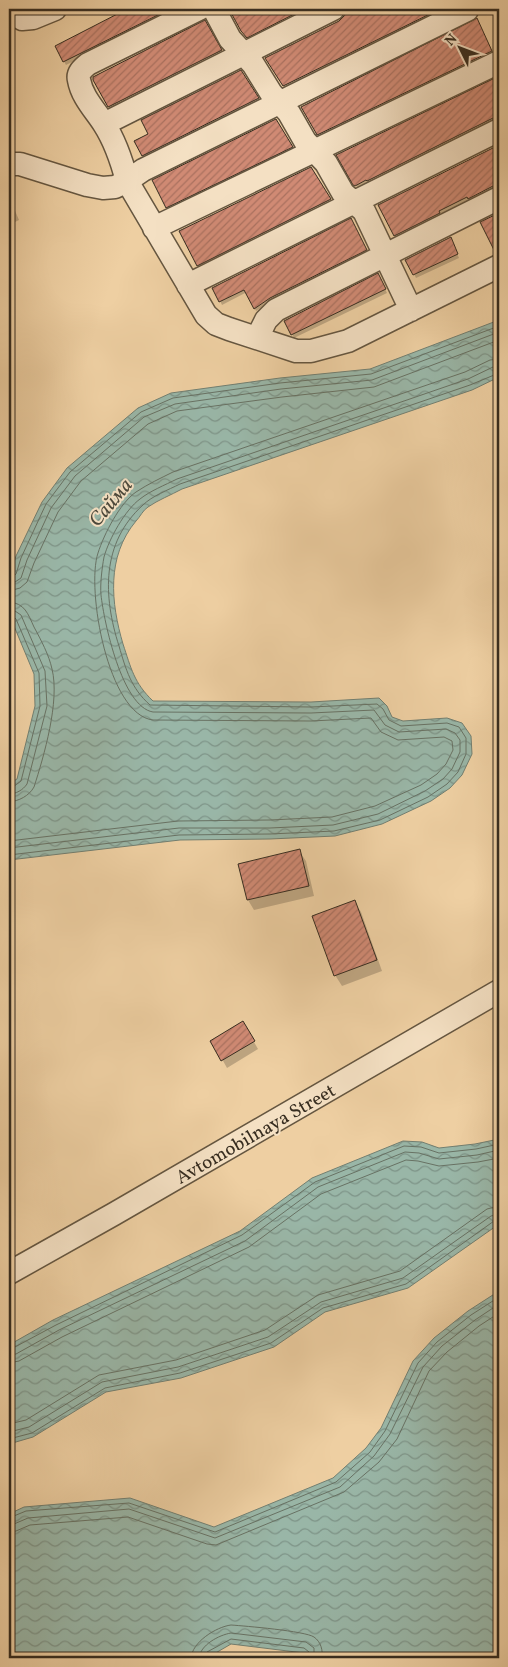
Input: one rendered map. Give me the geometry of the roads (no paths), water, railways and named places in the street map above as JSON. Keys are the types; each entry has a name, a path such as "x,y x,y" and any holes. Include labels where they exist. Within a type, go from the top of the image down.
{"street":[{"path":"14,9 22,19 32,18 55,9"},
{"path":"199,9 88,64 82,69 79,81 89,104 104,124 121,158 127,181 206,315 216,324 296,351 311,351 348,341 499,266"},
{"path":"214,9 230,39 254,64 271,93 290,113 305,141 326,163 343,193 364,212 411,310"},
{"path":"104,124 333,9"},
{"path":"9,164 20,164 87,185 102,188 115,187 143,170 467,10"},
{"path":"154,228 499,62"},
{"path":"188,285 499,130"},
{"path":"256,338 266,320 276,310 499,198"},
{"name":"Avtomobilnaya Street","path":"9,1273 499,991"}],"water":[{"name":"Сайма","path":"499,320 499,377 472,390 182,489 152,504 145,510 126,535 116,565 114,581 116,613 123,644 137,681 153,701 311,702 379,698 387,706 392,717 403,721 447,718 462,723 471,736 472,754 462,775 450,788 431,801 382,824 335,836 180,840 9,860 9,784 17,779 35,706 34,674 9,614 9,579 16,556 42,502 67,468 138,408 171,393 280,378 370,369"},
{"path":"499,1139 499,1224 408,1288 325,1312 274,1347 181,1378 106,1392 33,1437 9,1444 9,1345 53,1320 240,1231 312,1178 403,1141 422,1142 439,1148"},
{"path":"499,1291 499,1658 301,1658 304,1653 231,1644 207,1658 9,1658 9,1514 24,1507 130,1498 214,1527 333,1478 366,1448 381,1428 413,1361 434,1338 468,1311"}]}
